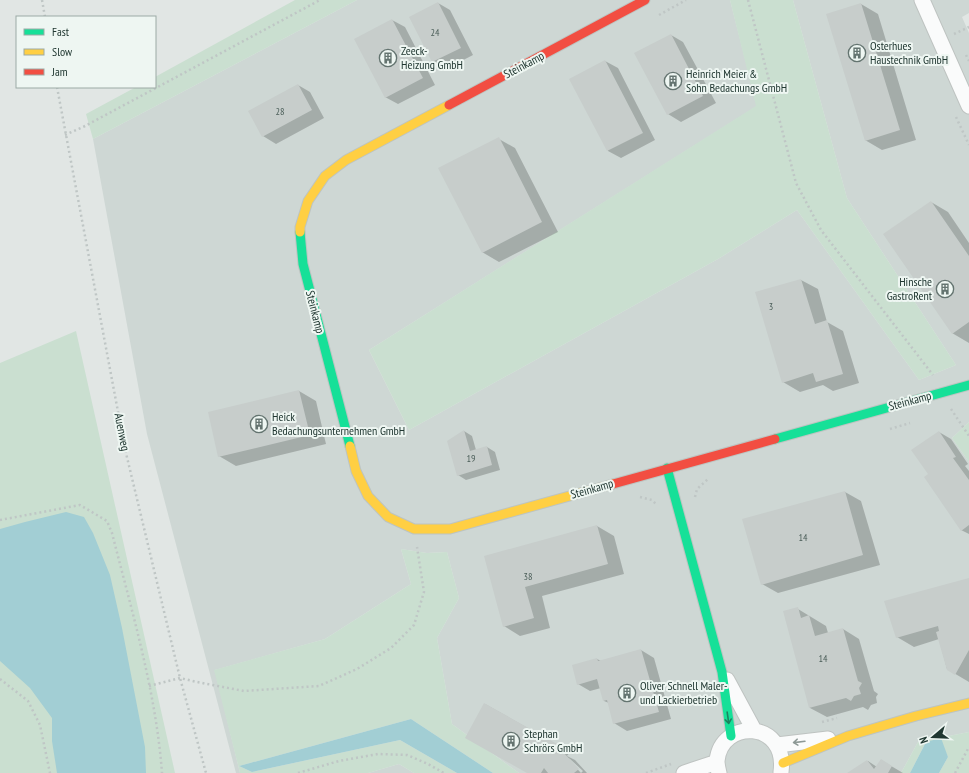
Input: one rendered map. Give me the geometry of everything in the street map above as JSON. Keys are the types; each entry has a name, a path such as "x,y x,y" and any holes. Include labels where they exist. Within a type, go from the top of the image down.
{"street":[{"name":"Steinkamp","path":"645,0 346,160 325,176 308,201 300,227 303,264 356,471 368,496 388,517 414,529 450,528 969,385"},
{"path":"922,0 969,106"},
{"path":"667,468 722,672 731,736"},
{"path":"722,672 754,730"},
{"path":"777,745 848,736 916,716 969,703"},
{"path":"680,768 718,767 722,747 731,736 742,731 754,730 771,738 781,753 782,768 848,736"}],"path":[{"path":"42,0 45,16"},
{"path":"156,88 320,0"},
{"path":"652,18 686,0"},
{"path":"748,0 796,184 821,230 946,391 951,411 969,436"},
{"name":"Auenweg","path":"57,88 125,449 180,678 206,773"},
{"path":"65,135 156,88"},
{"path":"951,411 957,410"},
{"path":"884,430 913,422"},
{"path":"695,500 697,489 707,479 714,477"},
{"path":"633,499 640,497 652,500 661,509"},
{"path":"0,520 80,505 107,521 112,533 150,686 160,744 162,773"},
{"path":"150,686 180,678 244,691 319,686 357,669 391,648 414,625 424,592 414,529"},
{"path":"410,546 423,549"},
{"path":"0,679 28,701 40,726 50,773"},
{"path":"816,724 838,718"},
{"path":"955,773 969,747"},
{"path":"298,773 339,761 378,754 407,755 444,773"},
{"path":"646,773 680,768"}],"shaded area":[{"path":"357,0 730,0 757,106 369,350 409,430 718,259 797,210 919,380 956,365 847,198 793,0 969,0 969,13 962,17 969,33 969,422 952,438 969,462 969,732 918,742 901,773 519,773 452,724 437,638 459,598 447,552 427,553 401,549 411,584 325,639 215,670 240,773 236,773 147,434 93,139"},
{"path":"399,764 414,773 368,773"}],"green space":[{"path":"295,0 357,0 93,139 86,114 134,88 156,88 156,76"},
{"path":"730,0 793,0 847,198 956,365 919,380 797,210 718,259 409,430 369,350 756,106"},
{"path":"76,331 175,773 0,773 0,363"},
{"path":"969,422 969,462 952,438"},
{"path":"401,549 427,553 447,552 459,598 437,638 452,724 519,773 493,773 411,719 239,766 252,772 400,740 457,773 414,773 399,764 368,773 240,773 214,670 325,639 411,584"},
{"path":"969,732 969,773 939,773 948,757 944,749 926,742 910,773 901,773 918,742"}],"water":[{"path":"66,512 84,517 93,533 110,575 145,747 146,773 57,773 52,741 52,718 30,688 0,661 0,529"},
{"path":"411,719 493,773 457,773 400,740 252,772 239,766"},
{"path":"941,738 948,757 939,773 910,773 926,742"}],"building":[{"path":"438,2 461,48 432,62 409,17"},
{"name":"Osterhues Haustechnik GmbH","path":"861,3 900,130 865,141 826,14"},
{"name":"Zeeck- Heizung GmbH","path":"392,19 423,78 385,98 354,39"},
{"name":"Heinrich Meier & Sohn Bedachungs GmbH","path":"671,34 703,96 667,115 634,53"},
{"path":"605,60 643,133 607,151 569,79"},
{"path":"298,84 312,110 262,137 248,111"},
{"path":"499,137 542,222 482,253 438,168"},
{"name":"Hinsche GastroRent","path":"931,201 969,256 969,322 952,334 883,234"},
{"path":"801,279 815,324 827,320 843,374 816,382 813,373 782,383 755,292"},
{"name":"Heick Bedachungsunternehmen GmbH","path":"299,390 310,435 218,457 208,412"},
{"path":"464,430 470,451 487,446 492,465 457,476 447,441"},
{"path":"939,431 956,457 953,458 969,480 969,525 961,531 924,477 928,474 911,450"},
{"path":"845,491 863,555 761,585 742,519"},
{"path":"597,525 608,564 525,587 534,618 503,627 484,556"},
{"path":"969,578 969,650 955,675 947,670 936,632 939,631 938,626 896,638 884,601"},
{"path":"798,607 801,618 809,615 815,636 843,628 858,681 862,683 859,688 861,694 854,696 851,701 846,698 809,708 783,611"},
{"name":"Oliver Schnell Maler- und Lackierbetrieb","path":"641,649 659,712 613,724 607,700 603,701 597,679 577,685 572,665 597,658 598,661"},
{"name":"Stephan Schrörs GmbH","path":"484,703 557,744 555,749 559,754 562,751 579,769 574,773 548,773 544,768 541,773 527,773 465,738"},
{"path":"881,759 892,766 888,773 847,773 867,760 874,769"}],"traffic: fast":[{"path":"300,232 303,264 350,446"},
{"path":"775,439 969,385"},
{"path":"667,468 722,672 731,736"}],"traffic: slow":[{"path":"300,232 300,227 308,201 325,176 346,160 449,105"},
{"path":"350,446 356,471 368,496 388,517 414,529 450,529 613,484"},
{"path":"783,763 848,736 916,716 969,703"}],"traffic: jam":[{"path":"449,105 645,0"},
{"path":"613,484 775,439"}],"place":[{"name":"Osterhues Haustechnik GmbH","path":"857,53"},
{"name":"Zeeck- Heizung GmbH","path":"388,58"},
{"name":"Heinrich Meier & Sohn Bedachungs GmbH","path":"673,81"},
{"name":"Hinsche GastroRent","path":"945,289"},
{"name":"Heick Bedachungsunternehmen GmbH","path":"259,424"},
{"name":"Oliver Schnell Maler- und Lackierbetrieb","path":"627,693"},
{"name":"Stephan Schrörs GmbH","path":"511,741"}]}
